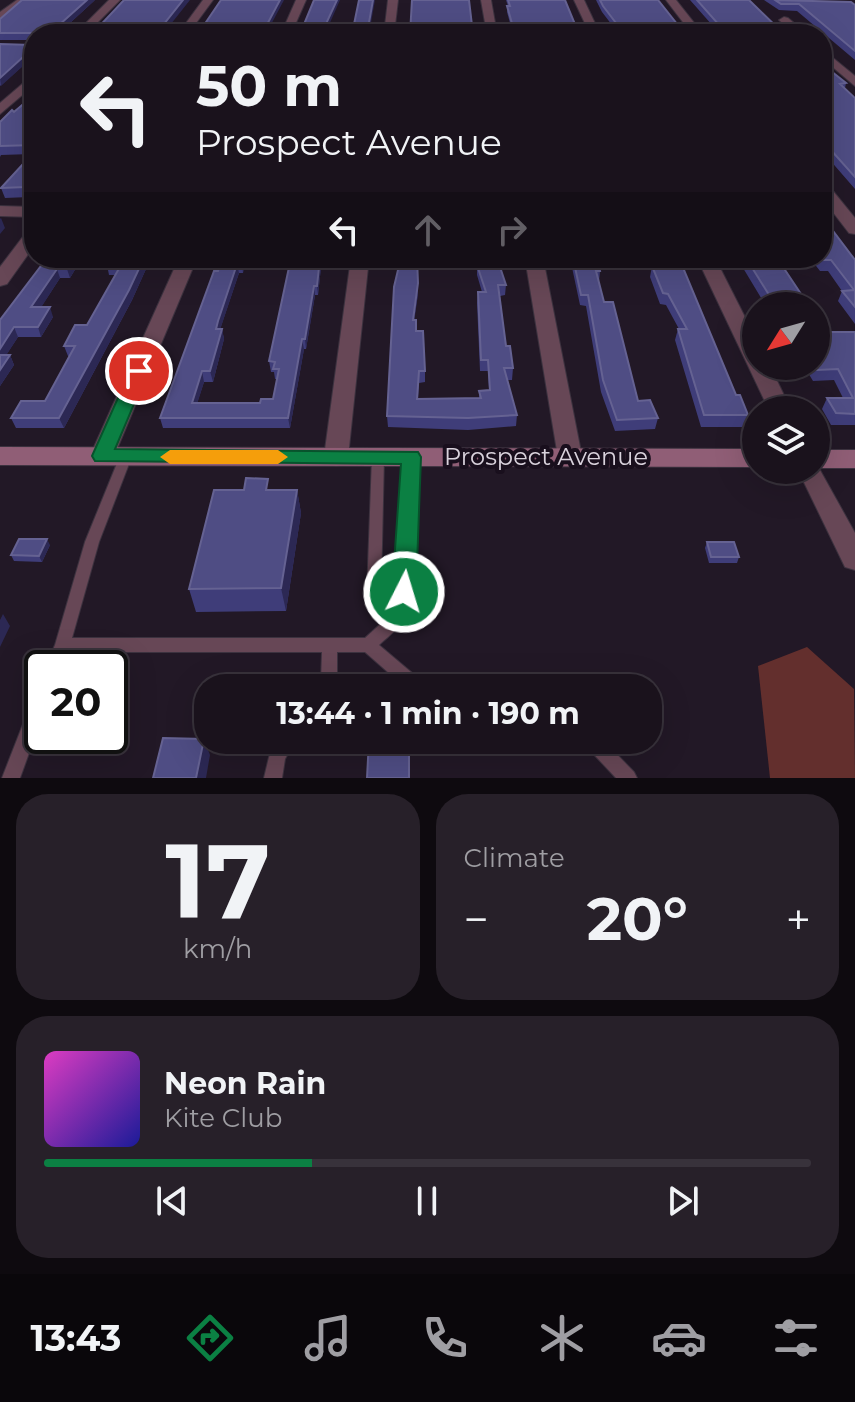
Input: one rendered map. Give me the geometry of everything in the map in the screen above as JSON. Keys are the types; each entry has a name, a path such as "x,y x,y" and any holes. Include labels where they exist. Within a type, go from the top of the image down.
{"street":[{"path":"0,17 23,0"},
{"path":"90,24 115,0"},
{"path":"190,24 208,0"},
{"path":"290,24 301,0"},
{"path":"390,24 393,0"},
{"path":"486,0 490,24"},
{"path":"579,0 590,24"},
{"path":"671,0 690,24"},
{"path":"784,20 789,24"},
{"path":"832,60 852,76"},
{"path":"832,75 852,76"},
{"path":"0,110 24,87"},
{"path":"832,198 848,213 855,229"},
{"path":"0,211 24,212"},
{"path":"0,280 24,248"},
{"path":"114,456 184,268"},
{"path":"336,457 359,268"},
{"path":"536,268 570,457"},
{"path":"711,268 742,331"},
{"name":"Prospect Avenue","path":"0,456 742,458"},
{"path":"830,459 855,459"},
{"path":"817,484 855,559"}],"lane":[{"path":"61,650 114,456"},
{"path":"378,457 374,593 390,601"},
{"path":"390,601 404,592 411,457"},
{"path":"368,645 394,621 390,601"},
{"path":"63,645 368,645 401,674"},
{"path":"329,674 330,645"},
{"path":"11,778 24,744"},
{"path":"273,778 279,754"},
{"path":"605,754 628,778"}],"shaded area":[{"path":"807,647 854,689 855,778 770,778 758,666"}],"building":[{"path":"22,0 87,0 60,24 24,24 24,33 0,33 0,19"},
{"path":"124,0 183,0 164,24 101,24"},
{"path":"221,0 280,0 267,24 205,24"},
{"path":"314,0 337,0 326,24 304,24"},
{"path":"359,0 373,0 369,24 354,24"},
{"path":"412,0 469,0 472,24 411,24"},
{"path":"508,0 565,0 575,24 512,24 507,6 510,6"},
{"path":"600,0 658,0 677,24 617,24"},
{"path":"697,0 749,0 774,24 718,24"},
{"path":"775,0 851,2 855,5 855,51 832,32 832,24 823,24 799,4 781,4"},
{"path":"0,44 24,45 24,56 0,78"},
{"path":"832,72 846,83 840,84 855,98 855,177 832,151"},
{"path":"24,104 24,145 0,146 0,122 12,110 14,112"},
{"path":"24,163 24,187 1,188"},
{"path":"832,230 855,260 855,307 842,291 854,290 832,261"},
{"path":"39,268 68,268 57,269 31,307 50,307 38,327 14,327 0,349 0,320"},
{"path":"119,268 139,268 59,418 11,418 21,401 45,401 75,346 64,346 75,325 87,325"},
{"path":"219,268 236,268 216,329 222,329 210,371 202,371 192,403 260,403 261,399 273,399 279,369 273,369 275,362 269,361 289,268 319,268 288,418 160,418 214,271"},
{"path":"417,268 413,320 416,320 416,331 423,331 425,371 419,371 417,399 481,398 479,391 490,390 488,360 481,360 478,292 486,292 478,268 500,268 506,285 498,285 506,346 510,346 513,368 504,368 517,415 468,418 387,416 394,287 398,270"},
{"path":"575,268 599,268 600,271 596,271 604,302 613,302 638,401 650,400 658,418 617,420 603,380 588,295 581,295"},
{"path":"653,268 683,268 736,395 740,395 742,415 704,415 678,329 687,329 668,294 663,293"},
{"path":"752,268 784,268 800,292 767,292"},
{"path":"830,332 855,332 855,414 836,413 830,403 830,398 853,398 838,369 830,369"},
{"path":"0,355 10,355 0,370"},
{"path":"246,478 268,479 266,490 297,490 281,588 189,589 214,490 244,490"},
{"path":"19,539 47,539 39,556 11,555"},
{"path":"707,542 734,542 739,557 711,557"},
{"path":"163,738 194,739 194,754 201,754 196,778 153,778"},
{"path":"368,754 409,754 409,778 367,778"}],"slow traffic":[{"path":"170,457 278,457"}],"route":[{"path":"139,371 102,456 411,457 404,592"}]}
